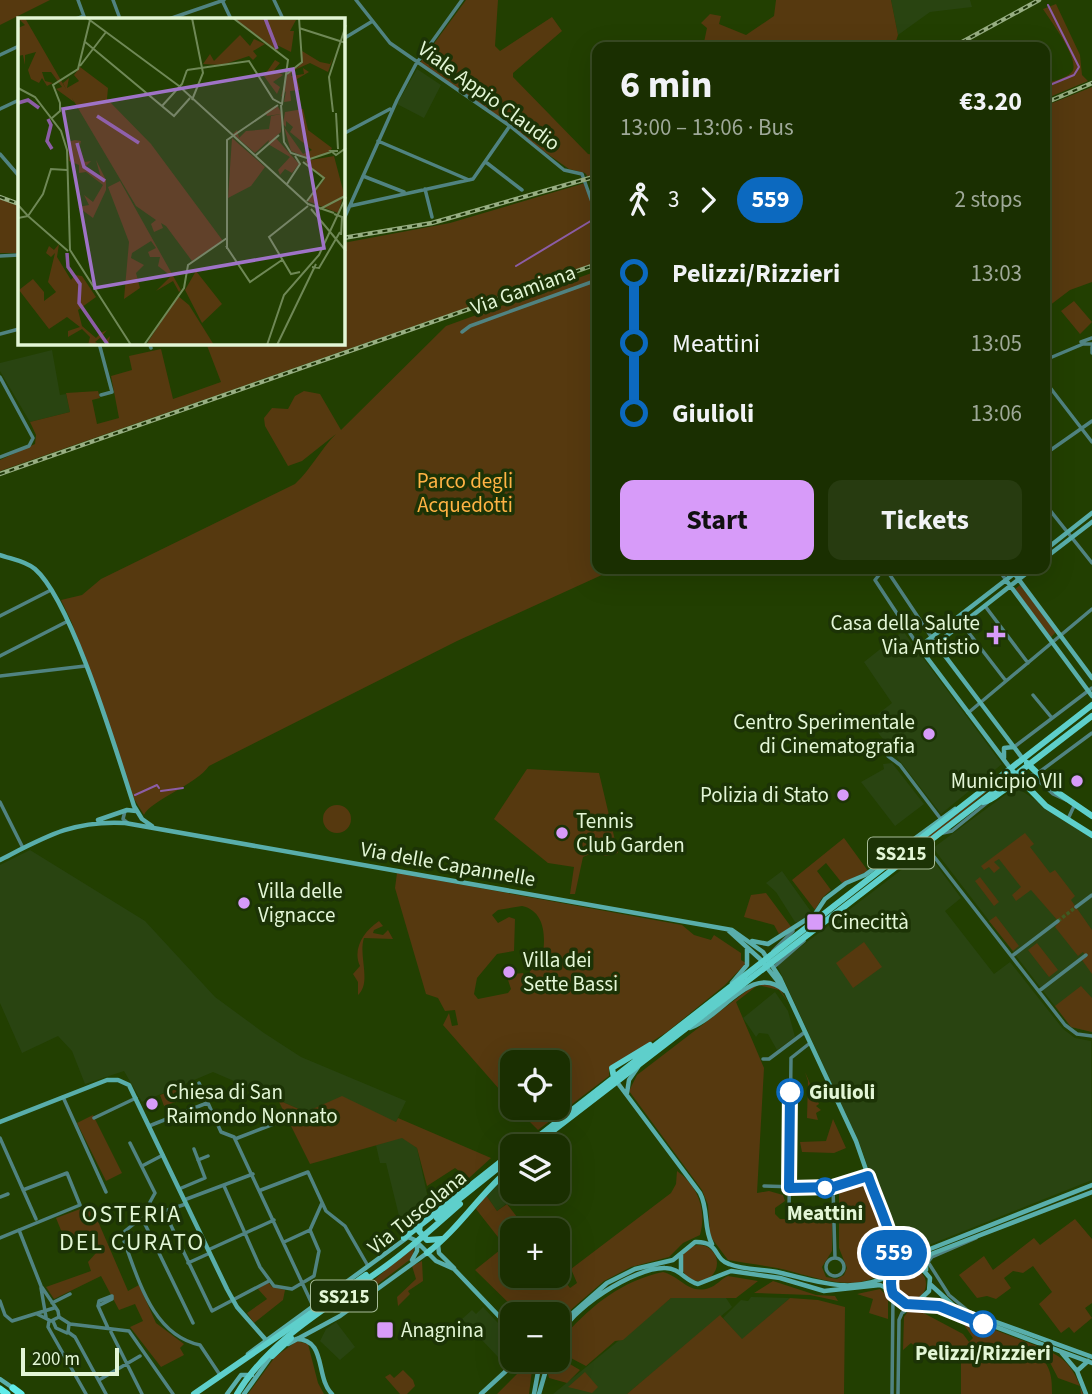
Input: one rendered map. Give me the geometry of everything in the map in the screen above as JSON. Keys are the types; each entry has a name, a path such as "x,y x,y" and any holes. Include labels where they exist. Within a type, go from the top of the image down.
{"highway":[{"path":"0,1389 22,1394"}],"main road":[{"name":"SS215","path":"541,1134 638,1067 773,965 895,866 1015,775 1026,762 1092,705"},
{"name":"SS215","path":"616,1080 611,1071 614,1067 671,1033 1010,768 1026,762 1092,716"},
{"path":"1026,762 1074,806 1092,816"},
{"path":"1010,768 1025,786 1066,820 1092,835"},
{"path":"978,804 989,801 1010,785 1025,786"},
{"name":"SS215","path":"550,1134 616,1080"},
{"path":"539,1134 553,1125"},
{"path":"404,1238 500,1168"},
{"name":"Via Tuscolana","path":"220,1375 395,1255 500,1169"},
{"path":"427,1253 441,1241 500,1174"},
{"name":"Via Tuscolana","path":"237,1394 257,1366 276,1346 372,1276 458,1203"},
{"path":"420,1225 420,1232 427,1240 441,1241"},
{"path":"271,1356 352,1295 372,1276"},
{"name":"SS215","path":"194,1394 220,1375"}],"street":[{"path":"78,0 85,17"},
{"path":"113,0 119,16"},
{"path":"172,18 223,0 231,18"},
{"path":"274,0 281,18"},
{"name":"Viale Appio Claudio","path":"356,0 386,40 416,64 510,126 564,170 583,174 592,201"},
{"path":"345,216 392,108 416,64 462,0"},
{"path":"345,38 371,22"},
{"path":"0,55 18,46"},
{"path":"0,109 18,100"},
{"path":"345,133 392,108"},
{"path":"350,206 477,177 510,126"},
{"path":"377,141 470,180"},
{"path":"0,154 18,175"},
{"path":"487,163 522,190"},
{"path":"363,176 405,193"},
{"path":"425,189 432,217"},
{"path":"0,257 18,256"},
{"name":"Via Gamiana","path":"462,332 470,326 592,282"},
{"path":"0,334 18,329"},
{"path":"1050,358 1092,343"},
{"path":"100,345 112,392 101,395"},
{"path":"0,377 33,438 29,446 0,457"},
{"path":"1050,388 1092,442"},
{"path":"1050,451 1092,421"},
{"path":"1050,511 1092,563"},
{"path":"1050,546 1092,513"},
{"path":"1050,554 1092,522"},
{"path":"1087,526 1092,533"},
{"path":"0,555 31,566 57,599 85,666 137,813 135,821 128,823 123,819 132,799"},
{"path":"880,574 875,580 919,647 1010,768"},
{"path":"888,574 936,644 1026,762"},
{"path":"1002,574 1091,692 1014,747 1004,748 1004,760"},
{"path":"919,647 1011,574"},
{"path":"1015,574 1092,678"},
{"path":"924,653 1025,574"},
{"path":"0,616 51,590"},
{"path":"972,606 977,612"},
{"path":"985,606 1028,663"},
{"path":"968,713 1092,609"},
{"path":"0,656 68,621"},
{"path":"962,624 1006,681"},
{"path":"0,676 85,666"},
{"path":"1033,695 1052,719"},
{"path":"1070,733 1078,743"},
{"path":"1037,774 1092,733"},
{"path":"994,748 1004,745 1007,738"},
{"path":"888,756 900,765 940,818"},
{"path":"1025,786 1026,778 1032,775 1053,794 1068,801"},
{"path":"941,833 952,831 989,801"},
{"path":"0,802 23,848"},
{"path":"1066,820 1073,814 1074,806"},
{"path":"767,956 793,930 818,911 827,897 847,883 866,875 940,818 959,807"},
{"path":"0,860 71,827 125,811 137,813"},
{"name":"Via delle Capannelle","path":"137,813 147,823 163,830"},
{"name":"Via delle Capannelle","path":"94,821 128,823 727,929 741,935 767,956 773,965 855,1139 894,1250"},
{"path":"925,845 1033,987 1070,1030 1092,1037"},
{"path":"1076,907 1092,895"},
{"path":"1012,956 1058,920"},
{"name":"Via delle Capannelle","path":"727,929 745,945 767,956"},
{"path":"741,935 767,944 793,930"},
{"path":"727,989 747,965 749,956 745,945"},
{"path":"1039,991 1086,955"},
{"path":"688,1028 702,1022 758,981 773,982 786,992"},
{"path":"763,1059 768,1060 805,1032"},
{"path":"795,1040 800,1049"},
{"path":"791,1058 810,1043"},
{"path":"783,1049 791,1058 789,1211"},
{"path":"626,1094 628,1082 638,1067"},
{"path":"0,1122 114,1080 128,1084 234,1302 266,1340"},
{"path":"616,1080 701,1193 706,1207 706,1227 720,1257 729,1265 777,1272 825,1286 875,1280 893,1274 930,1249 1092,1185"},
{"path":"199,1083 221,1132 235,1139 253,1174 312,1304"},
{"path":"604,1092 616,1089 626,1094"},
{"path":"63,1097 106,1192"},
{"path":"94,1118 136,1098"},
{"path":"149,1126 207,1102"},
{"path":"235,1139 284,1120"},
{"path":"0,1138 36,1219"},
{"path":"130,1143 155,1194 150,1202 153,1215"},
{"path":"179,1189 205,1178 194,1149"},
{"path":"142,1166 163,1155"},
{"path":"198,1160 208,1156"},
{"path":"261,1190 305,1171 328,1214 345,1226 368,1266"},
{"path":"0,1238 80,1205 68,1173 21,1189"},
{"path":"220,1375 200,1345 186,1342 156,1318 124,1239 128,1228 142,1218 164,1212 253,1174"},
{"path":"764,1186 833,1187 868,1176"},
{"path":"223,1186 269,1281 284,1289 304,1285 314,1276 318,1249 310,1230"},
{"path":"833,1187 835,1258"},
{"path":"972,1313 963,1313 931,1285 926,1271 926,1261 930,1255 1092,1192"},
{"path":"0,1197 8,1194"},
{"path":"284,1242 310,1230 322,1203"},
{"path":"879,1209 906,1245 930,1249"},
{"path":"164,1212 211,1311 234,1302 269,1281"},
{"path":"142,1218 193,1323"},
{"path":"188,1263 274,1220"},
{"path":"570,1314 612,1280 639,1268 672,1260 695,1242 706,1227"},
{"path":"19,1230 41,1286 49,1320 48,1327 86,1394"},
{"path":"404,1238 417,1241 436,1261 454,1269"},
{"name":"Via Tuscolana","path":"220,1375 404,1238"},
{"path":"976,1238 929,1260 929,1267 944,1289 972,1313 1091,1360"},
{"path":"408,1265 417,1254 417,1241"},
{"path":"441,1241 439,1253 500,1317"},
{"path":"695,1242 715,1248"},
{"path":"894,1250 908,1264 926,1271"},
{"path":"892,1394 894,1250"},
{"name":"Via Tuscolana","path":"293,1339 348,1310 427,1253"},
{"path":"681,1253 678,1264 681,1273 698,1284 709,1282 717,1275 730,1270 827,1292 880,1285 903,1303 939,1306 963,1313 1060,1352 1077,1354"},
{"path":"717,1275 720,1257"},
{"path":"835,1258 842,1262 844,1268 839,1275 828,1273 826,1264 835,1258"},
{"path":"570,1323 592,1301 616,1284 659,1268 681,1273"},
{"path":"898,1394 899,1320 903,1312 926,1297 931,1285"},
{"path":"41,1286 59,1316 70,1324 130,1331 173,1394"},
{"path":"936,1290 944,1289"},
{"path":"52,1303 70,1294"},
{"path":"0,1301 11,1321 54,1308"},
{"path":"98,1306 142,1394"},
{"path":"334,1310 348,1310"},
{"path":"35,1314 74,1337 106,1394"},
{"path":"49,1320 59,1316"},
{"path":"69,1333 70,1324"},
{"path":"293,1339 307,1341 316,1350 322,1380 332,1394"},
{"path":"1060,1352 1075,1369 1086,1394"},
{"path":"1075,1369 1077,1354"},
{"path":"98,1380 140,1356"},
{"path":"245,1394 271,1356"},
{"path":"1075,1369 1091,1360"},
{"path":"481,1394 505,1372"},
{"path":"536,1394 538,1372"},
{"path":"536,1394 546,1372"},
{"path":"228,1394 241,1375 256,1375"},
{"path":"0,1379 10,1391"}],"shaded area":[{"path":"891,0 970,0 972,7 930,12 898,35"},
{"path":"417,69 441,85 424,118 397,104"},
{"path":"52,350 60,395 66,394 70,412 30,422 0,371 0,363"},
{"name":"Centro Sperimentale di Cinematografia","path":"903,631 1002,764 941,814 869,721 892,703 864,662"},
{"path":"892,763 924,804 895,826 861,782 884,769 883,764"},
{"path":"1016,787 1092,838 1092,1032 1071,1027 933,848"},
{"path":"30,850 145,921 215,997 264,1033 301,1057 406,1101 396,1122 306,1112 213,1072 142,1102 124,1071 85,1084 72,1051 58,1036 22,1053 0,1003 0,865"},
{"path":"926,851 961,898 945,911 994,974 1010,962 1063,1029 1075,1038 1091,1041 1092,1180 924,1247 906,1242 882,1207 859,1142 777,965"},
{"path":"782,871 812,913 799,923 795,922 776,892 766,883"},
{"path":"775,992 788,1011 795,1037 777,1050 768,1034 759,1033 756,1037 743,1018"},
{"path":"402,1137 417,1148 431,1212 403,1232 386,1163 380,1163 376,1145"},
{"path":"500,1182 500,1204 506,1204 497,1211 486,1195"},
{"path":"751,1297 790,1298 742,1340 723,1318 741,1300 748,1301"},
{"path":"671,1298 726,1298 732,1307 627,1394 553,1394"},
{"path":"483,1307 500,1325 498,1357 462,1319 472,1310 476,1314"},
{"path":"336,1322 355,1347 340,1360 320,1341 326,1329"}],"green space":[{"path":"0,0 50,0 0,25"},
{"path":"466,0 498,0 495,46 500,51 552,17 562,31 513,73 513,77 588,154 592,154 592,174 588,177 585,173 569,169 419,64"},
{"path":"776,0 891,0 898,35 896,42 704,42 707,28 701,23 710,14 721,16 719,24 746,35 774,16"},
{"path":"1056,4 1080,55 1082,75 1088,81 1050,97 1050,82 1065,77 1074,68 1069,51 1043,9"},
{"path":"1092,87 1092,282 1070,290 1050,305 1050,104"},
{"path":"585,183 592,202 592,264 0,471 0,460 35,444 36,435 30,422 70,412 66,393 98,391 100,398 92,400 97,424 119,418 111,376 132,370 129,356 161,349 173,399 221,382 207,345 345,345 345,243 450,223"},
{"path":"0,199 18,206 18,253 0,253"},
{"name":"Parco degli Acquedotti","path":"592,273 592,574 604,574 457,641 209,766 195,779 155,804 144,815 131,794 72,623 61,600 82,595 101,579 295,484 336,434 302,461 288,466 265,426 264,418 272,408 288,409 295,396 304,391 320,394 341,430 446,326"},
{"path":"1074,301 1092,322 1080,334 1061,311"},
{"path":"1020,585 1056,632 1051,637 1015,589"},
{"name":"Tennis Club Garden","path":"527,769 599,773 618,853 606,856 594,852 583,857 575,894 570,894 574,867 548,863 494,819"},
{"path":"1010,773 934,835 886,869"},
{"path":"337,805 347,809 351,819 347,829 337,833 327,829 323,819 327,809"},
{"path":"1025,833 1034,844 1030,847 1050,873 1055,870 1075,896 1071,900 1092,930 1092,974 1082,960 1086,956 1083,952 1078,956 1055,927 1059,922 1031,890 1016,901 1012,895 1021,887 999,859 994,862 1000,868 994,873 989,867 984,870 981,866"},
{"path":"844,838 868,871 842,883 826,863 817,871 831,890 815,910 792,880"},
{"path":"397,873 682,925 694,935 711,940 714,935 741,953 741,960 746,963 725,985 667,1032 609,1069 609,1076 570,1106 570,1050 500,1050 500,1090 443,1025 449,1013 452,1026 458,1025 455,1010 445,1011 438,998 426,994 395,888","holes":["522,906 536,914 542,927 544,943 542,959 530,971 528,985 523,973 514,974 508,980 511,989 508,993 478,999 474,994 477,978 497,954 514,951 515,919 509,917 498,923 492,915 498,910"]},
{"path":"980,877 999,902 994,906 975,881"},
{"path":"766,893 792,928 779,934 774,925 744,917 751,895"},
{"path":"996,916 1019,946 1013,951 989,921"},
{"path":"379,921 383,926 373,933 383,935 388,930 393,939 364,938 364,983 358,995 358,982 353,974 360,966 357,953 364,935"},
{"path":"864,942 882,967 853,988 836,963"},
{"path":"1037,943 1058,970 1049,977 1028,950"},
{"path":"769,982 780,989 788,1002 779,990 758,985 736,1002 764,1068 757,1193 769,1191 783,1195 785,1201 775,1208 775,1214 780,1219 832,1219 832,1251 822,1267 826,1277 837,1279 844,1275 847,1268 839,1248 839,1191 866,1183 892,1256 892,1266 879,1276 865,1281 836,1282 728,1260 710,1236 708,1205 702,1190 629,1091 637,1075 753,986"},
{"path":"1081,986 1092,998 1092,1032 1071,1027 1055,1006"},
{"path":"805,1072 819,1104 816,1106 821,1110 816,1113 818,1120 807,1118 808,1081"},
{"path":"179,1088 184,1099 164,1106 160,1095"},
{"path":"342,1096 396,1122 398,1118 491,1158 469,1178 455,1168 427,1186 417,1148 402,1138 310,1164 278,1100 306,1112"},
{"path":"93,1115 122,1173 106,1181 77,1123"},
{"path":"833,1119 846,1148 834,1153 802,1152 800,1142 826,1141"},
{"path":"528,1120 551,1120 538,1130"},
{"path":"677,1171 690,1184 699,1199 702,1217 700,1235 683,1243 669,1257 631,1267 604,1281 570,1311 570,1302 508,1302 475,1270 500,1250 500,1288 570,1288 577,1283 571,1269 671,1193 676,1184"},
{"path":"486,1195 497,1211 507,1204 518,1218 500,1218 500,1240 476,1209"},
{"path":"91,1205 128,1291 139,1285 156,1323 184,1344 180,1348 184,1355 161,1367 130,1327 143,1321 135,1304 119,1310 101,1276 54,1299 46,1287 91,1271 88,1262 96,1253 90,1236 67,1245 56,1218"},
{"path":"1075,1219 1092,1239 1092,1303 1085,1308 1092,1318 1074,1333 1069,1327 1061,1333 1039,1304 1052,1292 1033,1266 1023,1273 1013,1271 1004,1278 1011,1288 996,1299 987,1296 977,1298 959,1275 984,1256 993,1270 1034,1238 1040,1245"},
{"path":"415,1245 412,1258 348,1307 334,1309 367,1286"},
{"path":"699,1245 712,1250 717,1263 712,1276 699,1281 686,1276 681,1263 686,1250"},
{"path":"422,1261 423,1281 408,1291 410,1294 398,1306 397,1297 416,1279 412,1266"},
{"path":"910,1268 921,1273 926,1284 921,1295 910,1300 899,1295 894,1284 899,1273"},
{"path":"663,1272 696,1289 712,1287 728,1276 758,1281 736,1298 671,1298 623,1340 615,1341 586,1366 570,1358 570,1330 609,1295 648,1276"},
{"path":"773,1281 816,1295 835,1296 838,1301 810,1295 754,1293"},
{"path":"268,1282 272,1287 285,1290 283,1300 254,1323 247,1313 267,1299 258,1289"},
{"path":"880,1289 888,1297 888,1319 869,1313 873,1299 857,1294"},
{"path":"790,1298 818,1300 845,1307 844,1394 627,1394 720,1315 742,1339"},
{"path":"916,1309 963,1334 969,1342 973,1338 958,1316 1040,1347 1040,1356 1050,1373 1052,1394 961,1394 961,1353 923,1353 911,1343 903,1350 904,1317 908,1311"},
{"path":"297,1341 308,1344 318,1383 324,1394 248,1394 275,1357"},
{"path":"1043,1349 1058,1356 1069,1366 1080,1386 1058,1378"},
{"path":"570,1364 580,1370 567,1383 549,1378 548,1374 570,1372"},
{"path":"403,1370 415,1386 407,1394 400,1394 385,1377 390,1374 394,1378"},
{"path":"519,1372 532,1372 529,1394 497,1394"},
{"path":"585,1372 598,1387 592,1393 568,1387"}],"waterway":[{"path":"1048,5 1079,67 1074,75 1050,85"},
{"path":"516,266 592,220"},
{"path":"135,795 157,785 159,788"},
{"path":"161,791 183,788"}],"tunnel":[{"path":"1058,921 1076,907"}],"railway":[{"path":"962,42 1039,0"},
{"path":"1050,101 1092,83"},
{"path":"345,238 432,223 592,177"},
{"path":"0,197 18,204"},
{"path":"0,474 592,266"}],"bus line":[{"name":"559","path":"790,1092 789,1188 833,1187 868,1176 894,1250 895,1264 890,1282 893,1294 906,1304 939,1306 983,1324"}],"place":[{"name":"Casa della Salute Via Antistio","path":"996,635"},
{"name":"Centro Sperimentale di Cinematografia","path":"929,734"},
{"name":"Municipio VII","path":"1077,781"},
{"name":"Polizia di Stato","path":"843,795"},
{"name":"Tennis Club Garden","path":"562,833"},
{"name":"Villa delle Vignacce","path":"244,903"},
{"name":"Cinecittà","path":"815,922"},
{"name":"Villa dei Sette Bassi","path":"509,972"},
{"name":"Giulioli","path":"790,1092"},
{"name":"Chiesa di San Raimondo Nonnato","path":"152,1104"},
{"name":"Meattini","path":"825,1188"},
{"name":"Pelizzi/Rizzieri","path":"983,1324"},
{"name":"Anagnina","path":"385,1330"}],"district":[{"name":"OSTERIA DEL CURATO","path":"132,1228"}]}
